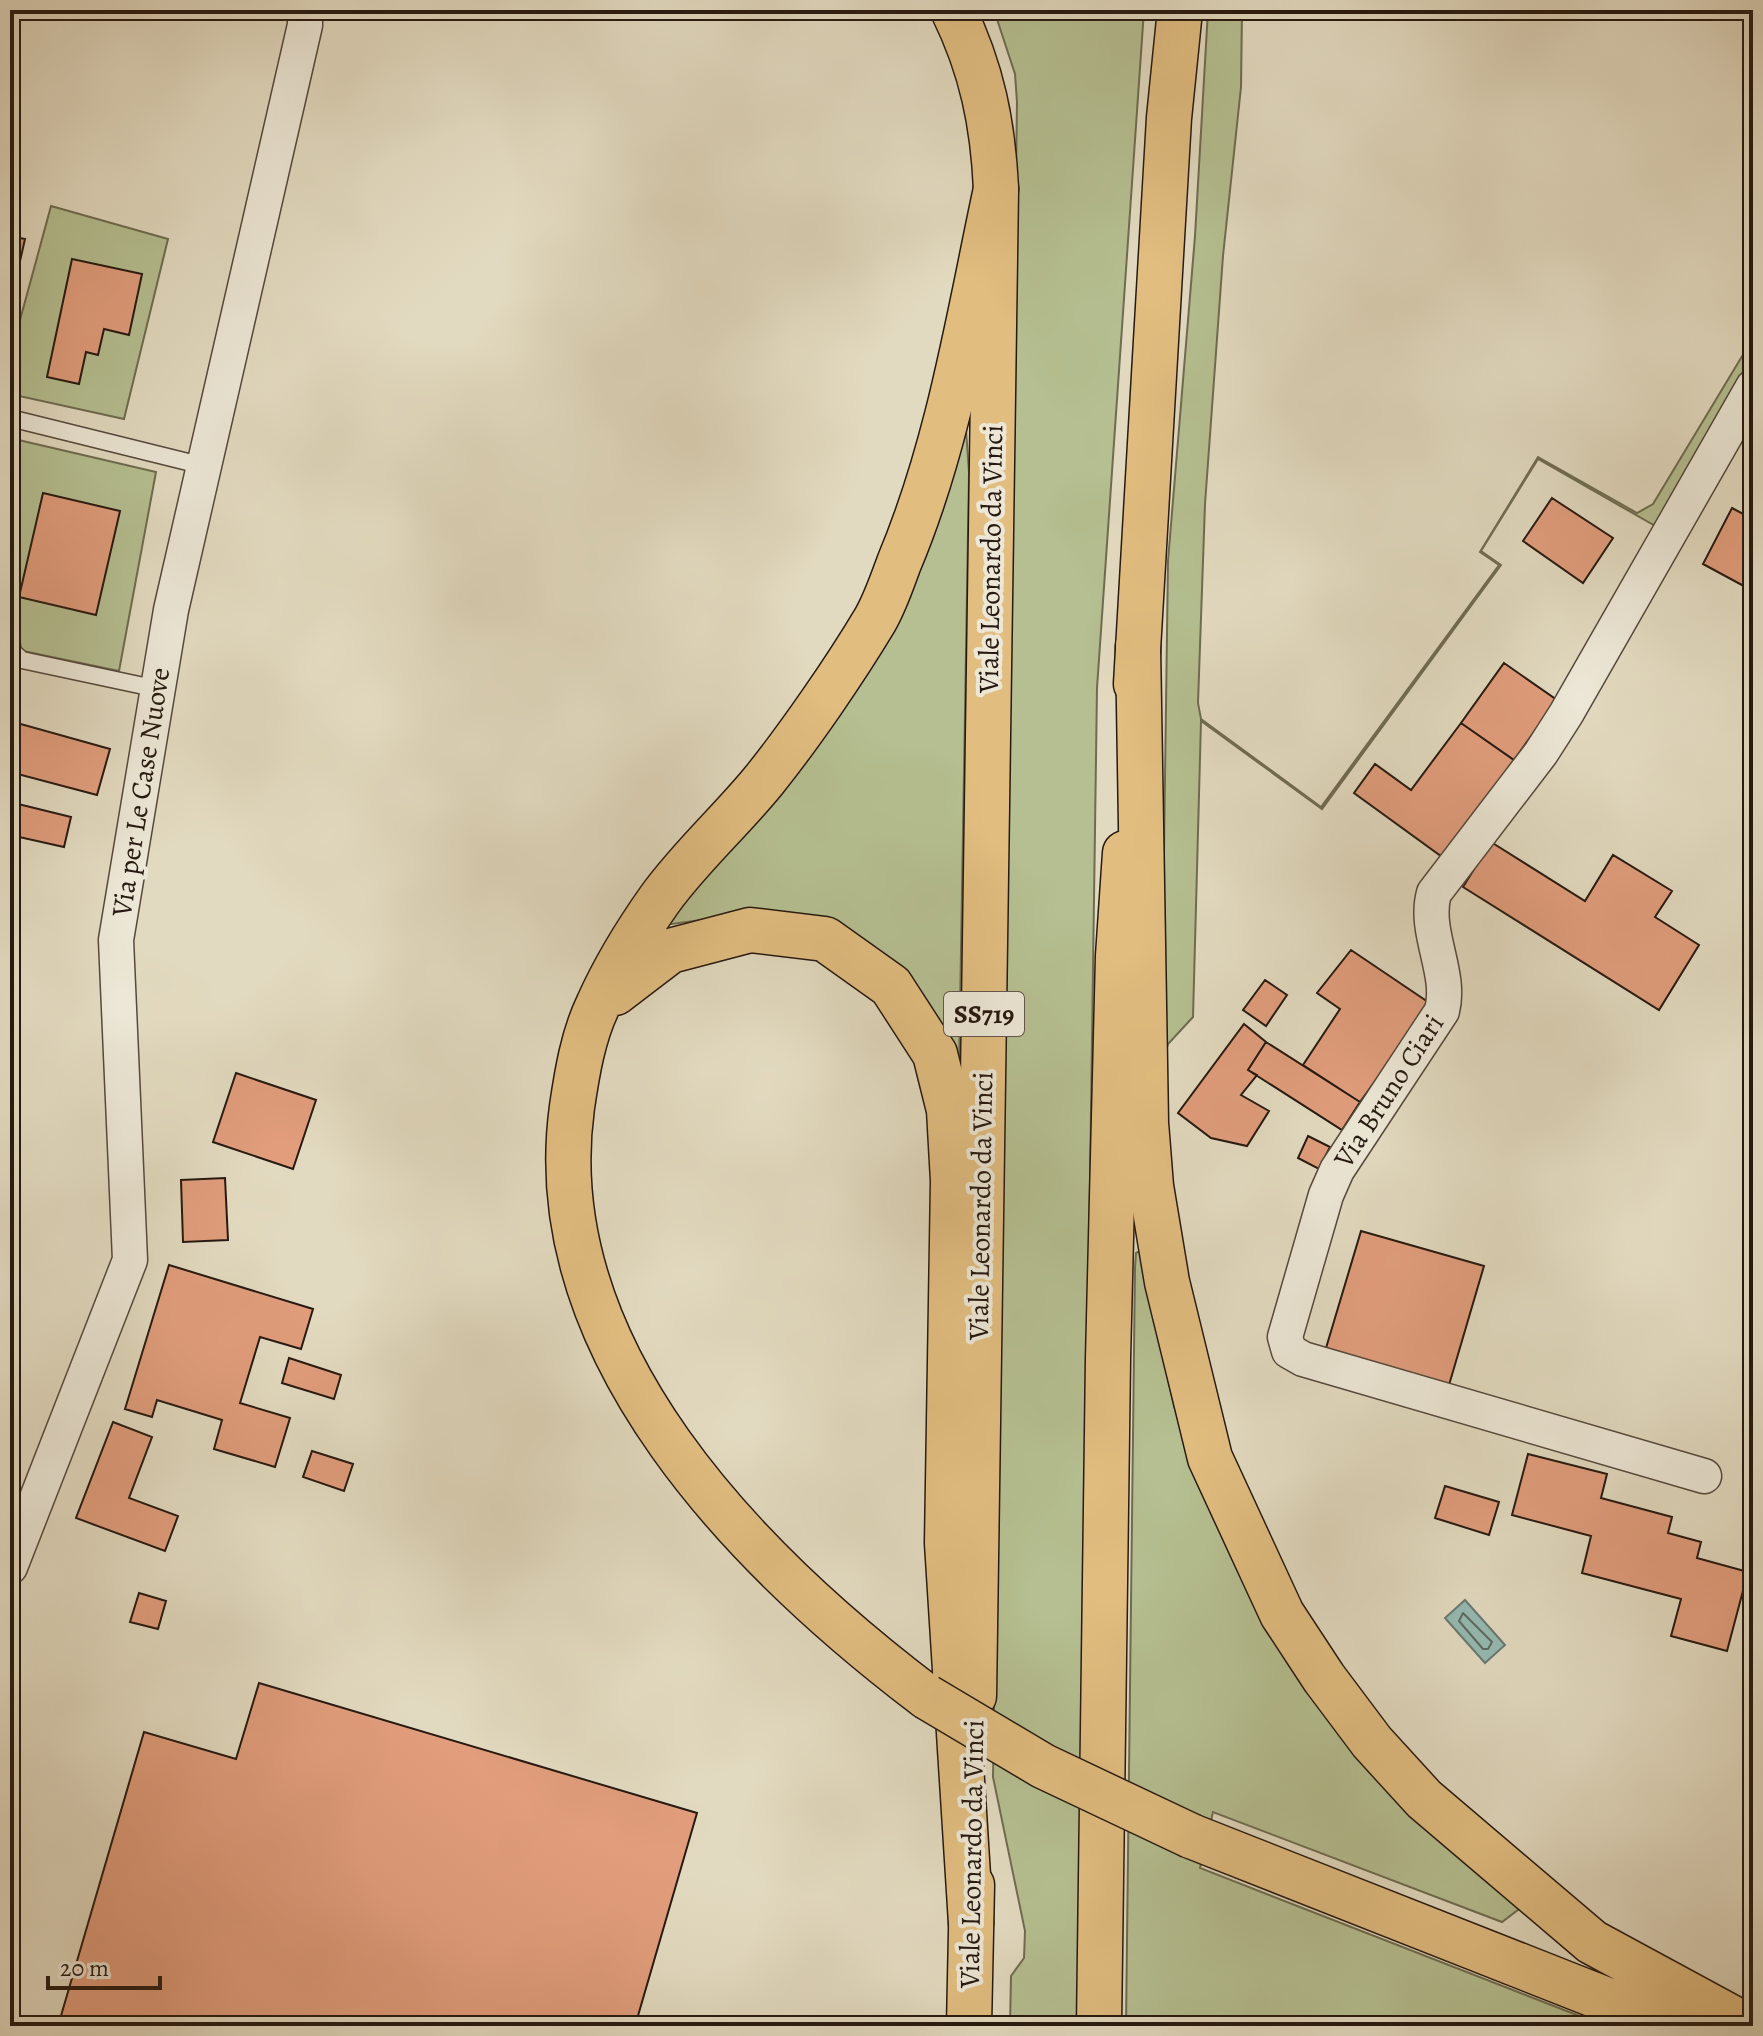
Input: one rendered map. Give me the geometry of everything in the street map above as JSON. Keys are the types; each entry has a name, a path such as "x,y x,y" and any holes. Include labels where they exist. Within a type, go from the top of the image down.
{"main road":[{"name":"Viale Leonardo da Vinci","path":"953,10 983,81 993,135 996,189 969,2026"},
{"path":"1099,2026 1118,956 1169,118 1180,10"},
{"path":"996,189 949,412 915,527 877,617 767,777 661,898 597,1006 578,1070 567,1144 575,1228 593,1298 622,1362 673,1447 734,1527 820,1612 927,1697 1043,1766 1191,1836 1673,2026"},
{"path":"1138,646 1150,1170 1167,1282 1210,1458 1282,1614 1353,1717 1424,1799 1592,1942 1747,2026"},
{"path":"597,1006 670,951 750,930 825,939 891,986 935,1054 949,1110 953,1181 947,1543 971,1923"}],"street":[{"name":"Via per Le Case Nuove","path":"10,1567 130,1260 116,940 171,610 305,25 305,10"},
{"name":"Via Bruno Ciari","path":"1704,1476 1303,1359 1289,1351 1285,1337 1326,1195 1337,1170 1442,1011 1444,997 1430,912 1434,893 1557,727 1753,387"}],"lane":[{"path":"10,418 204,466"},
{"path":"10,634 13,652 22,660 158,689"}],"green space":[{"path":"994,10 1144,10 1097,688 1078,2026 1010,2026 1011,1976 1024,1958 1025,1931 993,1777 1017,102 1015,74"},
{"path":"1208,10 1242,10 1241,87 1223,256 1205,504 1198,703 1201,719 1321,807 1499,565 1480,552 1538,457 1637,513 1653,504 1753,338 1753,363 1657,527 1538,459 1481,551 1501,565 1322,809 1201,721 1193,1017 1168,1044 1161,1067 1168,561 1195,236"},
{"path":"51,206 168,239 124,419 10,394 10,357"},
{"path":"966,429 969,473 959,1070 932,1016 739,915 664,925 748,818"},
{"path":"10,438 156,472 119,671 18,650 16,616 10,614"},
{"path":"1140,1251 1174,1406 1212,1510 1527,1903 1502,1922 1213,1812 1200,1868 1605,2026 1126,2026 1135,1267 1136,1253"}],"water":[{"path":"1465,1600 1505,1645 1485,1663 1445,1618"}],"building":[{"path":"10,236 25,239 16,279 10,278"},
{"path":"72,259 142,274 129,335 104,329 98,355 86,352 79,384 47,377"},
{"path":"43,493 120,511 96,615 19,597"},
{"path":"1552,498 1613,538 1583,583 1523,541"},
{"path":"1732,508 1753,519 1753,591 1703,564"},
{"path":"1504,663 1557,700 1514,760 1461,723"},
{"path":"10,721 110,749 97,795 10,772"},
{"path":"1461,723 1514,760 1445,859 1354,793 1375,764 1411,790"},
{"path":"10,802 71,817 64,847 10,835"},
{"path":"1491,842 1585,901 1613,855 1672,891 1655,917 1699,945 1659,1010 1463,887"},
{"path":"1351,950 1431,1004 1360,1102 1303,1065 1340,1009 1317,993"},
{"path":"1265,980 1287,995 1266,1026 1243,1010"},
{"path":"1244,1024 1266,1042 1248,1070 1257,1075 1241,1095 1269,1111 1247,1146 1211,1138 1178,1113"},
{"path":"1266,1042 1360,1102 1342,1130 1248,1070"},
{"path":"236,1073 316,1100 293,1169 213,1142"},
{"path":"1308,1136 1330,1147 1319,1169 1298,1158"},
{"path":"225,1178 228,1240 183,1242 181,1180"},
{"path":"1361,1231 1484,1266 1449,1385 1326,1348"},
{"path":"169,1265 313,1309 301,1349 260,1337 240,1403 290,1418 275,1467 214,1449 222,1420 157,1400 152,1417 125,1409"},
{"path":"289,1358 341,1375 334,1399 282,1383"},
{"path":"113,1422 152,1437 129,1498 178,1516 165,1551 76,1518"},
{"path":"312,1451 353,1464 344,1491 303,1477"},
{"path":"1528,1454 1607,1474 1601,1498 1672,1517 1668,1533 1701,1542 1697,1558 1748,1572 1727,1651 1671,1636 1681,1599 1582,1573 1591,1536 1512,1515"},
{"path":"1445,1486 1499,1502 1489,1535 1435,1518"},
{"path":"139,1593 166,1601 158,1629 130,1622"},
{"path":"259,1683 697,1813 635,2026 58,2026 144,1732 236,1759"}]}
